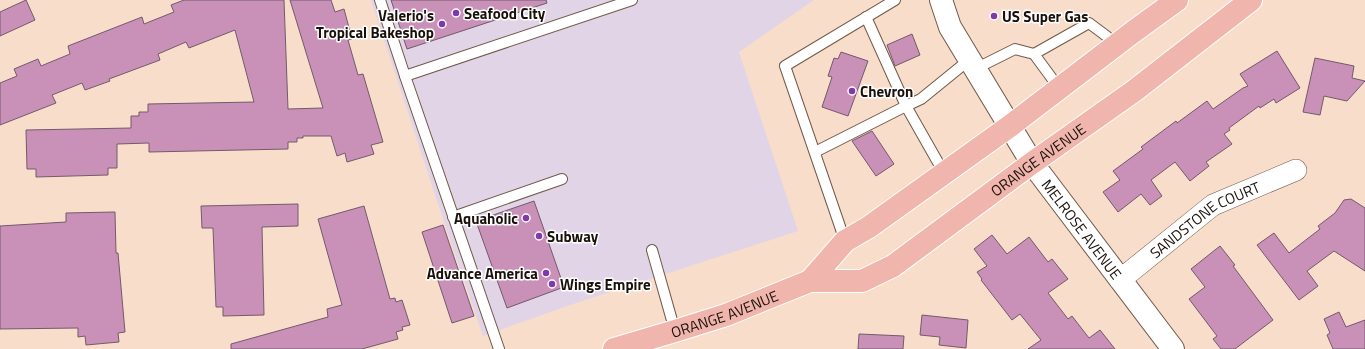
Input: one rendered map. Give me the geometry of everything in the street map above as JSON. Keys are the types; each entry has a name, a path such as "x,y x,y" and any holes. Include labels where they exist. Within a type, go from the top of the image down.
{"main road":[{"name":"ORANGE AVENUE","path":"810,281 845,241 869,227 1010,126 1177,0"},
{"name":"ORANGE AVENUE","path":"614,349 726,315 810,281 862,281 893,266 1032,163 1134,91 1251,0"}],"street":[{"name":"MELROSE AVENUE","path":"941,0 950,26 1032,163 1173,349"},
{"name":"SANDSTONE COURT","path":"1120,280 1214,205 1296,170"}],"lane":[{"path":"380,0 499,349"},
{"path":"405,76 632,0"},
{"path":"845,241 785,66 895,0"},
{"path":"866,17 906,106 944,173"},
{"path":"1034,54 1089,23 1117,44"},
{"path":"814,152 921,99 972,64 1015,49 1034,54 1059,88"},
{"path":"453,217 562,179"},
{"path":"652,250 675,331"}],"shaded area":[{"path":"371,0 814,0 739,52 798,231 573,304 483,336"}],"building":[{"path":"26,0 35,20 0,36 0,12"},
{"path":"184,0 284,0 288,109 323,108 290,0 331,0 335,12 344,9 352,39 348,40 358,75 363,74 383,142 371,145 374,154 347,162 345,153 337,156 331,136 303,136 303,138 297,138 297,142 288,142 288,149 149,152 149,143 117,144 117,168 108,168 108,175 36,177 36,169 27,169 26,130 131,128 131,116 139,116 139,112 148,112 148,104 254,102 235,30 189,48 186,42 158,54 160,60 109,79 110,81 85,90 82,83 52,95 56,103 0,125 0,83 17,76 14,69 38,59 41,66 70,54 68,46 142,17 144,24 174,12 171,5"},
{"name":"Seafood City","path":"391,0 546,0 547,3 407,49"},
{"path":"912,34 920,55 895,66 887,45"},
{"path":"1277,51 1300,88 1276,103 1274,99 1260,108 1259,106 1229,128 1230,130 1224,134 1232,144 1206,162 1209,166 1190,181 1175,162 1151,180 1162,196 1150,205 1141,194 1118,212 1103,192 1120,180 1113,171 1143,149 1141,147 1176,121 1177,123 1207,101 1213,109 1248,86 1240,74"},
{"path":"841,52 868,61 848,116 822,107 832,77 828,76 834,58 838,59"},
{"path":"1315,58 1354,66 1352,78 1365,81 1347,101 1324,96 1320,115 1303,112"},
{"path":"872,131 894,164 876,176 852,141"},
{"path":"1351,199 1365,208 1365,271 1334,251 1307,271 1318,286 1299,300 1257,245 1274,233 1289,253 1320,229 1318,226 1335,213 1344,200"},
{"path":"534,201 564,287 507,308 476,221"},
{"path":"298,204 298,226 262,227 264,315 223,316 223,307 216,307 213,228 202,228 201,206"},
{"path":"364,206 390,299 395,298 396,302 402,300 410,325 402,327 403,330 396,332 398,339 362,349 231,349 231,344 328,317 327,309 342,305 318,219"},
{"path":"115,212 116,253 118,253 125,332 118,333 119,342 86,345 85,336 78,337 78,328 0,329 0,226 66,222 66,213"},
{"path":"443,225 474,316 452,323 422,232"},
{"path":"992,235 1007,254 1029,237 1048,262 1052,259 1068,279 1048,293 1068,319 1072,316 1089,338 1100,330 1115,349 1028,349 1041,340 1020,314 1012,320 981,280 982,279 977,272 987,266 974,249"},
{"path":"1220,246 1273,320 1235,349 1221,349 1213,339 1217,336 1189,299 1205,287 1191,269"},
{"path":"1339,312 1346,327 1365,320 1365,349 1333,349 1327,335 1330,333 1324,319"},
{"path":"922,315 968,320 966,348 939,345 940,337 920,335"},
{"path":"859,334 904,336 903,349 858,349"}],"place":[{"name":"Seafood City","path":"456,13"},
{"name":"US Super Gas","path":"994,16"},
{"name":"Valerio's Tropical Bakeshop","path":"442,24"},
{"name":"Chevron","path":"852,91"},
{"name":"Aquaholic","path":"526,218"},
{"name":"Subway","path":"539,236"},
{"name":"Advance America","path":"546,273"},
{"name":"Wings Empire","path":"552,284"}]}
